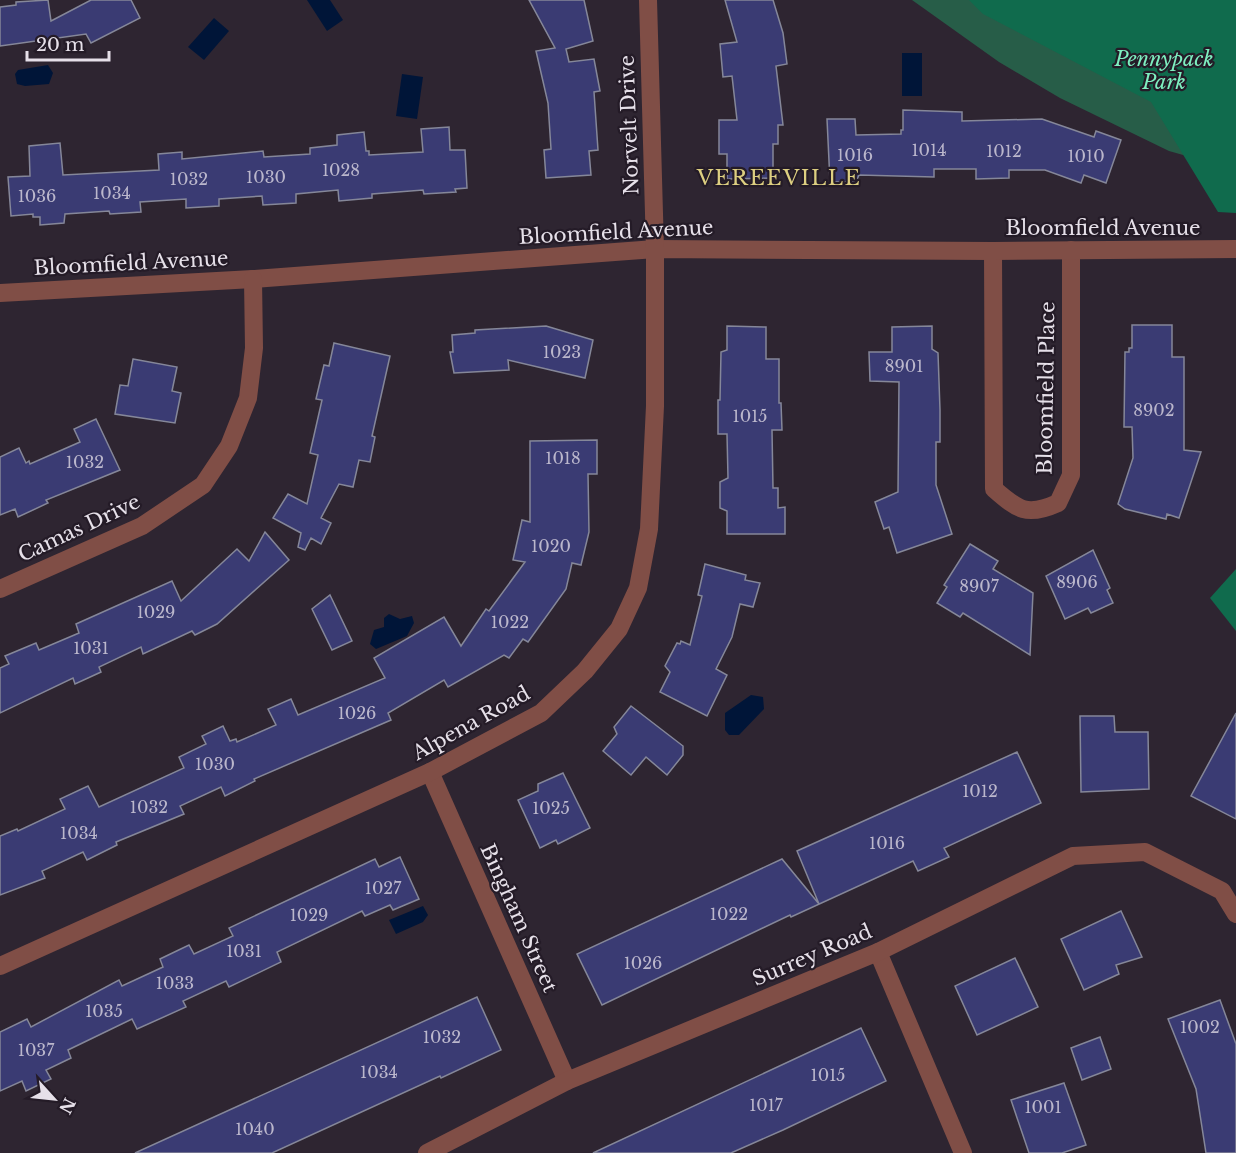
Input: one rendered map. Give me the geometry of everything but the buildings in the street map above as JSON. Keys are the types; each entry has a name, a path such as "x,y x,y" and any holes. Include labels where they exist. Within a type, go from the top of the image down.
{"street":[{"name":"Norvelt Drive","path":"648,0 655,249"},
{"name":"Bloomfield Avenue","path":"0,293 253,279 655,249 993,251 1236,249"},
{"name":"Alpena Road","path":"0,966 430,772 541,712 585,671 619,629 638,588 649,529 655,406 655,249"},
{"name":"Bloomfield Place","path":"993,251 994,489 1016,508 1038,512 1058,503 1071,475 1071,250"},
{"name":"Camas Drive","path":"0,589 142,526 203,485 229,446 248,398 254,348 253,279"},
{"name":"Bingham Street","path":"430,772 567,1081"},
{"name":"Surrey Road","path":"427,1153 567,1081 878,952 1073,856 1145,852 1217,888 1236,914"},
{"path":"878,952 963,1153"}],"green space":[{"name":"Pennypack Park","path":"912,0 1236,0 1236,170 1169,151 1060,98 999,62"},
{"name":"Pennypack Park","path":"969,0 1236,0 1236,213 1218,212 1151,102 983,14"},
{"path":"1236,569 1236,631 1210,598"}],"water":[{"path":"307,0 330,0 343,20 327,31"},
{"path":"214,18 229,31 204,60 188,47"},
{"path":"902,53 922,53 922,96 902,96"},
{"path":"48,65 53,73 49,84 25,86 17,84 15,74 18,70"},
{"path":"402,74 423,77 417,119 396,116"},
{"path":"389,614 400,619 412,616 414,623 407,636 376,649 370,644 374,630 384,627 384,618"},
{"path":"751,695 763,697 764,709 739,735 729,735 725,730 725,713"},
{"path":"423,906 428,915 423,922 396,934 389,920"}],"district":[{"name":"VEREEVILLE","path":"779,178"}]}
